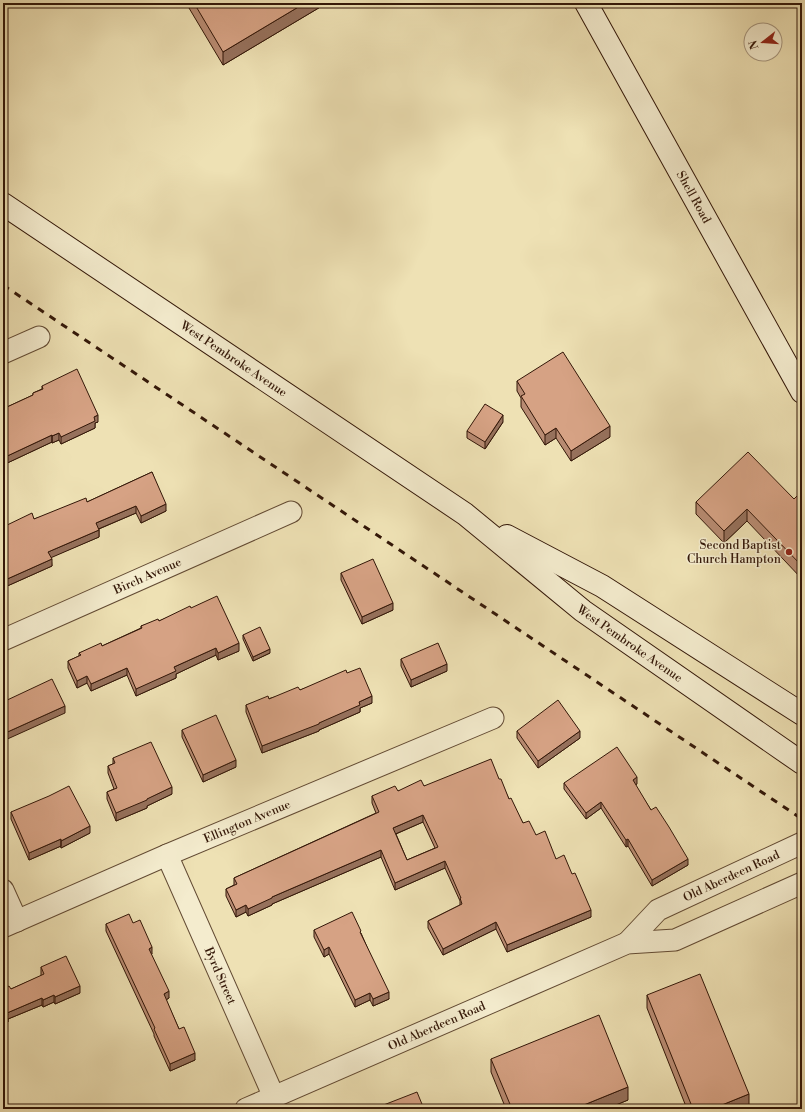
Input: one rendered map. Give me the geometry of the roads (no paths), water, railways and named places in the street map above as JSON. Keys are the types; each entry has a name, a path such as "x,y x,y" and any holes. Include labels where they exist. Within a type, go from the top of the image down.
{"main road":[{"name":"Shell Road","path":"586,3 802,392"},
{"name":"West Pembroke Avenue","path":"3,204 465,514 583,611 802,763"},
{"name":"West Pembroke Avenue","path":"465,514 602,586 802,714"}],"street":[{"path":"3,353 39,337"},
{"name":"Birch Avenue","path":"3,640 291,512"},
{"name":"Ellington Avenue","path":"10,924 167,855 493,718"},
{"name":"Old Aberdeen Road","path":"627,943 658,910 802,843"},
{"name":"Byrd Street","path":"167,855 274,1097"},
{"name":"Old Aberdeen Road","path":"246,1109 627,943 675,940 802,883"},
{"path":"3,890 10,924"}],"railway":[{"path":"3,285 802,819"}],"place":[{"name":"Second Baptist Church Hampton","path":"789,552"}]}
